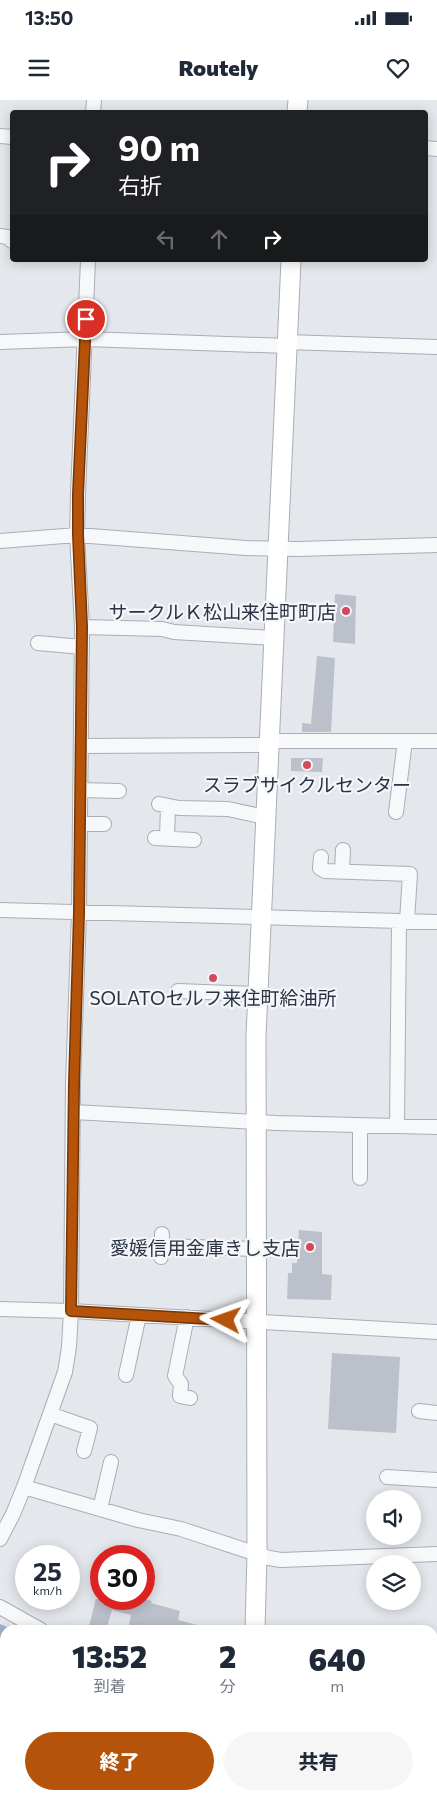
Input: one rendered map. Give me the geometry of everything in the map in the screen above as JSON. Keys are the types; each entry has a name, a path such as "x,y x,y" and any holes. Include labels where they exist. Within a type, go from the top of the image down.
{"street":[{"path":"0,1539 24,1487 65,1372 69,1347 81,746 82,627 78,494 88,262"},
{"path":"255,1625 257,1554 257,994 291,262"},
{"path":"0,342 86,339 437,347"},
{"path":"0,540 78,534 246,548 437,545"},
{"path":"82,627 162,629 174,632 273,638"},
{"path":"38,643 82,647"},
{"path":"396,812 405,741"},
{"path":"81,746 437,741"},
{"path":"80,790 119,791"},
{"path":"194,840 161,838 163,805 228,809 265,817"},
{"path":"80,824 104,824"},
{"path":"342,871 343,850"},
{"path":"321,857 320,868 325,871 410,874 403,921 397,1125"},
{"path":"0,910 437,922"},
{"path":"178,991 257,994"},
{"path":"74,1112 256,1122 437,1127"},
{"path":"360,1125 360,1178"},
{"path":"162,1245 257,1249"},
{"path":"0,1309 71,1311 437,1332"},
{"path":"126,1375 139,1315"},
{"path":"186,1318 175,1376 182,1384 180,1396 190,1398"},
{"path":"419,1411 437,1412"},
{"path":"50,1414 90,1428 84,1451"},
{"path":"100,1509 111,1462"},
{"path":"387,1477 437,1480"},
{"path":"24,1487 138,1520 181,1529 280,1560 437,1554"},
{"path":"0,1608 32,1625"}],"building":[{"path":"335,594 356,596 355,644 333,642"},
{"path":"317,656 335,658 331,732 302,732 302,723 311,724"},
{"name":"スラブサイクルセンター","path":"291,758 323,758 322,772 291,771"},
{"path":"299,1230 322,1232 322,1274 332,1275 331,1300 287,1299 288,1273 292,1273 292,1263 297,1263"},
{"path":"332,1353 400,1357 396,1433 328,1429"},
{"path":"155,1604 180,1611 178,1620 197,1625 129,1625 131,1615 112,1610 155,1610"},
{"path":"93,1610 112,1610 108,1625 89,1625"}],"place":[{"name":"サークルＫ松山来住町町店","path":"346,611"},
{"name":"スラブサイクルセンター","path":"307,765"},
{"name":"SOLATOセルフ来住町給油所","path":"213,978"},
{"name":"愛媛信用金庫きし支店","path":"310,1247"}],"route":[{"path":"86,319 78,494 82,627 79,913 73,1132 71,1311 226,1320"}]}
